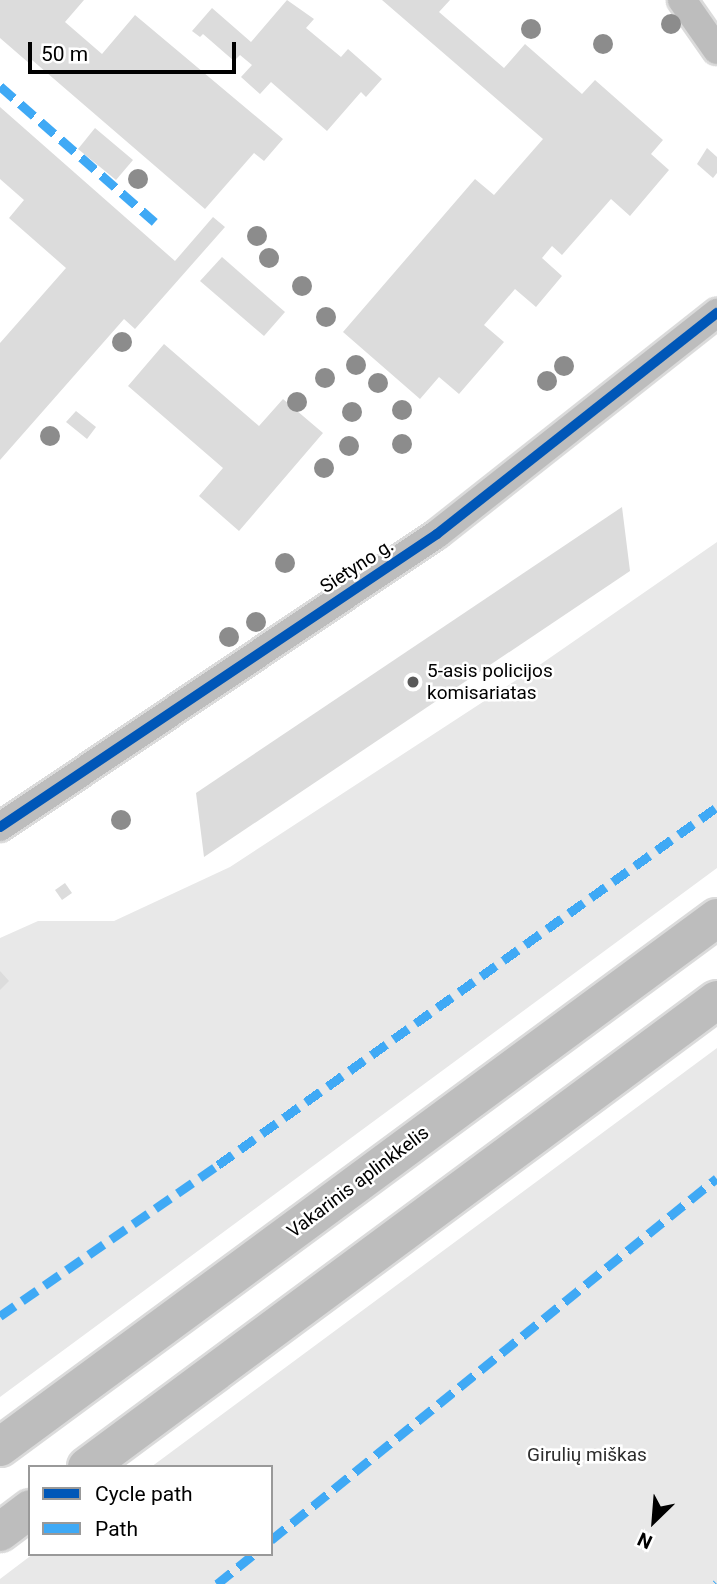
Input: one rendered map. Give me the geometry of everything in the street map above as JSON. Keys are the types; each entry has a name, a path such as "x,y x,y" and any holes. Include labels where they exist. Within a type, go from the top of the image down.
{"highway":[{"name":"Vakarinis aplinkkelis","path":"0,1447 717,918"},
{"path":"90,1465 717,1000"},
{"path":"0,1532 28,1511"}],"street":[{"path":"682,0 717,50"},
{"name":"Sietyno g.","path":"1,824 437,534 717,313"}],"green space":[{"path":"717,542 717,868 0,1397 0,938 38,921 114,921 230,867 541,664"},
{"name":"Girulių miškas","path":"717,1048 717,1584 0,1584 0,1579 30,1556 273,1556 273,1465 154,1465"}],"building":[{"path":"0,0 84,0 65,22 102,54 135,15 283,139 264,161 254,153 205,209 32,60 30,64 0,38"},
{"path":"287,0 314,19 306,28 341,57 348,49 382,79 366,97 361,92 327,131 271,82 260,94 241,77 252,65 240,55 234,61 203,34 200,37 192,31 212,8 251,42"},
{"path":"382,0 450,0 439,12 504,68 525,44 582,94 595,80 663,140 651,154 669,170 630,216 611,199 562,255 552,246 542,258 562,276 536,307 515,289 484,325 504,342 459,394 439,377 420,399 343,332 475,179 494,195 543,139"},
{"path":"0,107 175,261 213,217 225,227 135,329 124,319 0,460 0,343 66,268 9,218 24,200 0,179"},
{"path":"95,128 133,160 116,180 78,149"},
{"path":"707,148 717,157 717,173 713,178 697,164"},
{"path":"222,257 285,312 264,336 200,281"},
{"path":"164,344 259,426 283,399 323,433 239,531 199,496 223,468 128,386"},
{"path":"76,411 96,427 87,439 66,422"},
{"name":"5-asis policijos komisariatas","path":"622,507 630,571 204,857 196,793"},
{"path":"65,883 72,893 62,900 55,890"},
{"path":"0,971 9,981 0,990"}],"marked path":[{"path":"0,86 155,222"},
{"path":"0,1316 218,1165 717,807"},
{"path":"273,1538 717,1178"},
{"path":"217,1584 252,1556"}],"cycle path":[{"path":"0,827 437,534 717,313"}],"place":[{"name":"5-asis policijos komisariatas","path":"413,682"}]}
